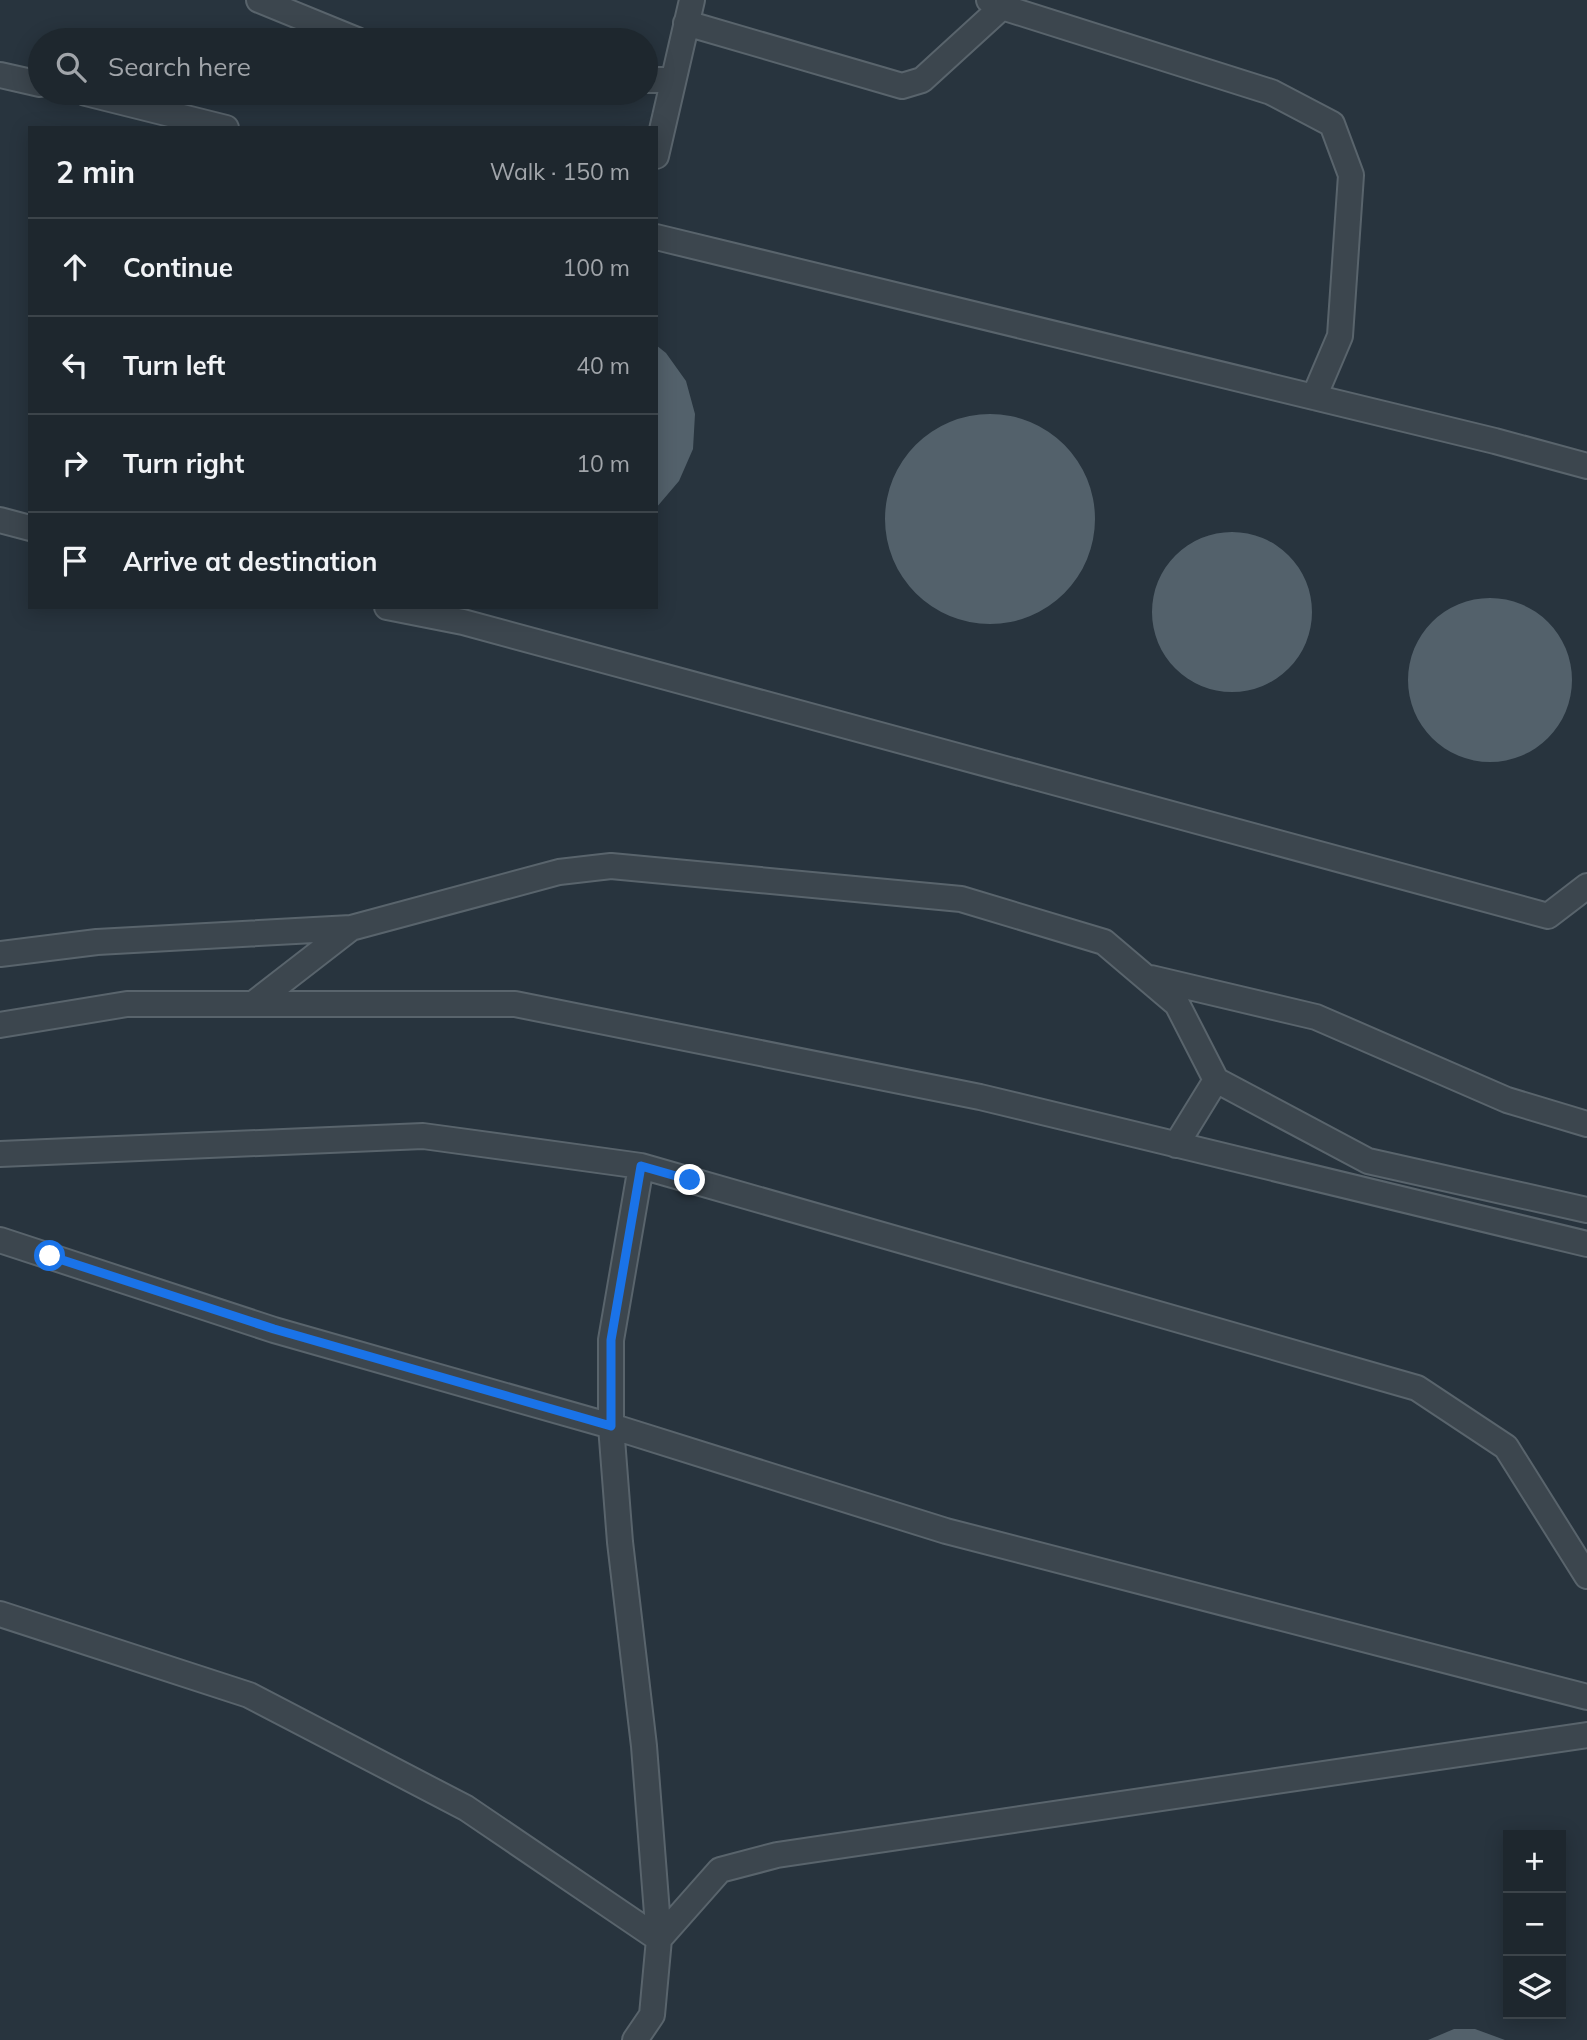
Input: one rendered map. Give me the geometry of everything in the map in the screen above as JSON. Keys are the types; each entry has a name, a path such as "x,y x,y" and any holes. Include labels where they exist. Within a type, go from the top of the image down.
{"lane":[{"path":"259,0 328,28"},
{"path":"658,147 689,12 902,86 922,80 996,4 1271,92 1332,124 1351,175 1340,336 1314,397"},
{"path":"0,75 28,81"},
{"path":"658,80 673,80"},
{"path":"134,105 218,126"},
{"path":"658,237 1587,466"},
{"path":"0,520 28,527"},
{"path":"396,609 476,626 1548,916 1587,886"},
{"path":"0,954 97,942 351,928 559,872 611,866 961,899 1104,942 1177,1004 1216,1080 1367,1161 1587,1210"},
{"path":"253,1004 351,928"},
{"path":"1146,977 1316,1017 1507,1100 1587,1124"},
{"path":"0,1024 127,1004 515,1004 980,1097 1587,1244"},
{"path":"1175,1144 1216,1080"},
{"path":"0,1154 422,1136 641,1166 1417,1388 1506,1447 1587,1576"},
{"path":"635,2040 652,2015 659,1939 644,1746 620,1542 611,1426 611,1340 641,1166"},
{"path":"0,1240 274,1329 611,1426 946,1531 1587,1697"},
{"path":"0,1614 249,1695 466,1808 659,1939"},
{"path":"659,1939 720,1870 777,1855 1587,1735"}],"building":[{"path":"658,347 666,353 686,381 695,414 693,449 679,481 658,506"},
{"path":"990,414 1030,422 1064,445 1087,479 1095,519 1087,559 1064,593 1030,616 990,624 950,616 916,593 893,559 885,519 893,479 916,445 950,422"},
{"path":"1232,532 1263,538 1289,555 1306,581 1312,612 1306,643 1289,669 1263,686 1232,692 1201,686 1175,669 1158,643 1152,612 1158,581 1175,555 1201,538"},
{"path":"1490,598 1521,605 1548,622 1565,649 1572,680 1565,711 1548,738 1521,755 1490,762 1459,755 1432,738 1415,711 1408,680 1415,649 1432,622 1459,605"},
{"path":"1454,2029 1475,2029 1505,2040 1428,2040"}],"route":[{"path":"50,1256 274,1329 611,1426 611,1340 641,1166 690,1180"}]}
